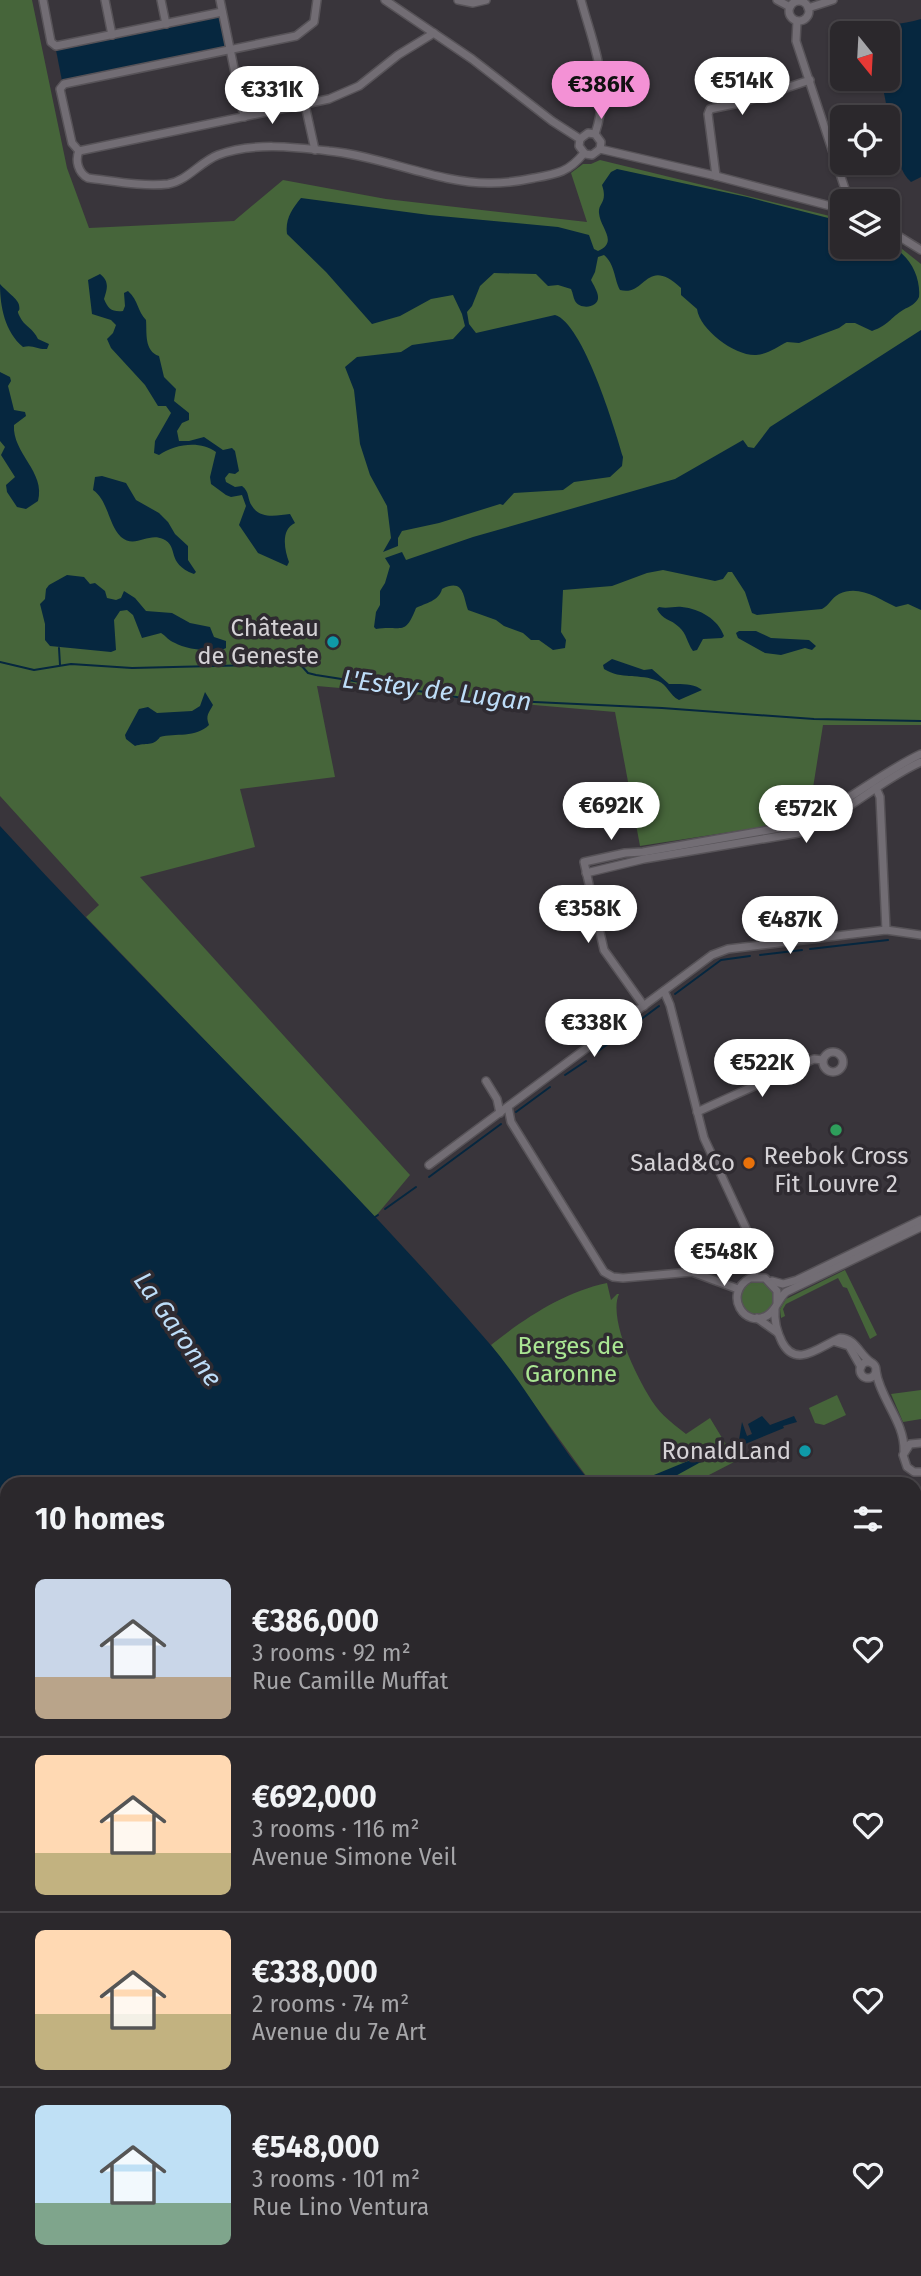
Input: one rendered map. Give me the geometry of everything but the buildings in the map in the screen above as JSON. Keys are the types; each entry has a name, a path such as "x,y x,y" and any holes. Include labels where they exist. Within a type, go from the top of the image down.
{"street":[{"path":"43,0 51,42 56,46 222,12"},
{"path":"105,0 112,35"},
{"path":"161,0 166,24"},
{"path":"220,0 244,117"},
{"path":"317,0 314,22 296,36 64,84 60,89 77,149 80,171 88,178 166,184 181,179 204,162 229,152 272,148 367,157 448,178 490,183 540,177 572,168 584,153"},
{"path":"386,0 472,59 552,121 580,139"},
{"path":"458,0 473,3 486,0"},
{"path":"581,0 603,86 601,116 595,134"},
{"path":"777,0 790,6"},
{"path":"808,8 833,0"},
{"path":"790,6 798,1 808,8 806,18 797,21"},
{"path":"790,6 790,15 797,21"},
{"path":"797,21 796,41 845,189"},
{"path":"77,149 304,105 348,92 398,55 434,33"},
{"path":"716,176 708,114 710,109 744,102 810,80"},
{"path":"304,105 315,150"},
{"path":"585,134 595,134 601,142 600,149 592,155 584,153 579,146 580,139 585,134"},
{"path":"600,149 830,206"},
{"path":"900,237 920,250"},
{"path":"586,873 643,856 797,825 857,795 895,766 921,754"},
{"path":"857,795 876,788 921,762"},
{"path":"876,788 880,797 886,930"},
{"path":"643,856 625,853 584,862 604,950 644,1006"},
{"path":"429,1165 712,955 728,949 886,930 921,935"},
{"path":"664,991 670,1005 704,1138 752,1244 755,1277"},
{"path":"697,1112 814,1059 823,1060"},
{"path":"486,1081 498,1099 500,1113"},
{"path":"508,1107 511,1122 604,1272 623,1279 696,1273 738,1289"},
{"path":"921,1220 791,1283 777,1283 755,1277 745,1281 736,1296 740,1309 750,1317 767,1315 786,1292 921,1227"},
{"path":"769,1281 777,1290 778,1333 787,1352 793,1356 803,1356 840,1338 850,1339 876,1371 888,1404 904,1435 903,1460 907,1468 921,1472"},
{"path":"756,1318 778,1333"},
{"path":"828,1343 839,1342 849,1346 862,1374 874,1382 882,1399 888,1404"},
{"path":"861,1367 867,1362 872,1363"},
{"path":"868,1378 876,1371"},
{"path":"904,1435 920,1442"},
{"path":"904,1451 910,1444 920,1442"}],"green space":[{"path":"0,0 32,0 67,168 89,228 234,221 283,180 386,199 587,222 571,173 583,164 600,160 830,216 830,259 900,259 900,247 921,264 921,725 823,725 809,813 789,823 640,846 615,712 317,686 335,777 240,789 255,847 140,877 410,1175 375,1217 86,917 99,905 0,796"},
{"path":"845,1270 877,1335 870,1339 847,1288 843,1287 838,1278 786,1304 783,1309 785,1316 781,1318 780,1309 786,1299"},
{"path":"757,1280 769,1285 774,1297 769,1309 757,1314 745,1309 740,1297 745,1285"},
{"name":"Berges de Garonne","path":"607,1283 611,1300 619,1294 618,1320 622,1336 635,1370 657,1408 686,1434 710,1418 736,1461 707,1477 587,1477 491,1345 546,1307 591,1287"},
{"path":"921,1390 921,1419 903,1422 891,1394"},
{"path":"837,1395 846,1415 824,1425 815,1423 809,1408"}],"water":[{"path":"220,17 226,47 62,81 56,50"},
{"path":"921,19 921,177 911,182 900,165 900,105 886,105 884,91 900,91 900,23"},
{"path":"617,169 747,197 830,218 830,259 900,259 900,252 916,274 919,297 912,305 872,331 855,323 846,323 799,343 787,342 756,355 738,351 711,333 697,309 681,295 681,288 669,279 660,275 653,276 629,291 620,290 612,267 604,255 598,257 591,280 598,301 589,307 577,304 571,289 558,285 548,286 536,274 494,273 480,286 467,312 469,324 476,333 555,315 566,322 587,356 596,379 623,457 622,466 610,477 574,482 563,490 514,493 503,505 402,531 398,546 383,552 391,538 387,506 370,475 360,444 354,390 345,367 357,357 401,352 412,345 453,339 465,326 462,314 453,295 431,299 400,316 372,324 326,272 287,234 292,210 301,198 429,215 558,227 589,235 594,249 598,251 608,239 599,210 604,196 602,185 611,172"},
{"path":"100,274 106,283 104,299 109,307 123,311 124,293 128,291 146,320 149,346 154,354 159,356 164,377 176,389 174,401 189,413 189,420 182,423 177,431 179,441 204,437 223,450 232,448 239,471 235,474 229,473 225,478 226,482 245,488 252,506 260,513 270,516 290,514 295,523 287,530 286,535 285,546 289,562 287,566 258,553 239,525 246,506 242,495 231,497 211,484 216,452 203,446 188,445 172,448 159,455 154,453 155,441 171,413 166,406 158,406 145,385 111,348 107,339 116,325 111,320 92,314 88,280"},
{"path":"0,284 18,303 18,312 24,323 38,339 49,344 47,349 23,347 17,341 8,327 1,301"},
{"path":"921,330 921,610 908,604 896,607 869,594 846,591 834,597 822,609 757,615 752,613 745,592 732,572 715,581 663,570 612,586 563,590 561,632 566,640 565,648 553,650 539,640 531,640 523,633 496,620 468,610 461,590 455,586 442,589 435,599 416,608 405,626 374,627 380,605 380,591 390,566 385,558 402,552 406,560 473,537 675,479 743,440 748,447 754,448 770,427"},
{"path":"0,372 10,377 8,386 14,410 25,412 26,416 14,425 15,435 37,481 39,491 38,501 26,509 17,507 7,492 6,485 15,477 1,455 5,447 0,441"},
{"path":"102,476 126,483 136,500 159,513 168,522 175,534 188,546 188,560 196,572 194,574 179,565 171,546 163,539 152,537 131,541 121,537 102,500 93,490 95,477"},
{"path":"67,575 84,577 90,584 95,583 105,591 107,598 121,598 124,591 135,598 146,611 172,613 190,623 210,627 214,637 226,641 226,648 209,651 186,647 161,633 142,638 133,615 127,610 120,611 114,620 116,650 111,652 50,646 45,640 45,624 40,604 45,599 49,585"},
{"path":"682,607 702,613 713,620 724,636 703,639 697,650 693,651 682,630 661,615 657,609"},
{"path":"756,631 771,638 809,640 816,646 812,650 805,648 781,655 765,653 738,638 736,633"},
{"path":"612,659 644,670 652,669 669,684 691,685 702,690 679,700 658,681 604,669 603,665"},
{"path":"205,692 213,705 207,716 209,725 204,729 160,737 152,743 135,746 126,739 125,735 139,709 148,707 157,713 192,711 200,706"},
{"name":"La Garonne","path":"0,826 430,1276 503,1360 586,1477 0,1477"},
{"path":"762,1416 770,1425 794,1416 797,1422 699,1463 674,1477 649,1477 739,1440 742,1422 747,1436 752,1434 748,1424"}],"waterway":[{"path":"59,648 60,665"},
{"name":"L'Estey de Lugan","path":"0,662 34,670 71,664 132,668 300,664 308,673 316,675 469,699 662,708 814,719 921,721"},
{"path":"810,949 888,940"},
{"path":"760,955 802,950"},
{"path":"675,994 721,960 750,956"},
{"path":"597,1052 659,1006"},
{"path":"565,1075 586,1061"},
{"path":"516,1112 550,1087"},
{"path":"429,1177 501,1124"},
{"path":"385,1209 416,1187"}],"place":[{"name":"Château de Geneste","path":"333,642"},
{"name":"Reebok Cross Fit Louvre 2","path":"836,1130"},
{"name":"Salad&Co","path":"749,1163"},
{"name":"RonaldLand","path":"805,1451"}]}
